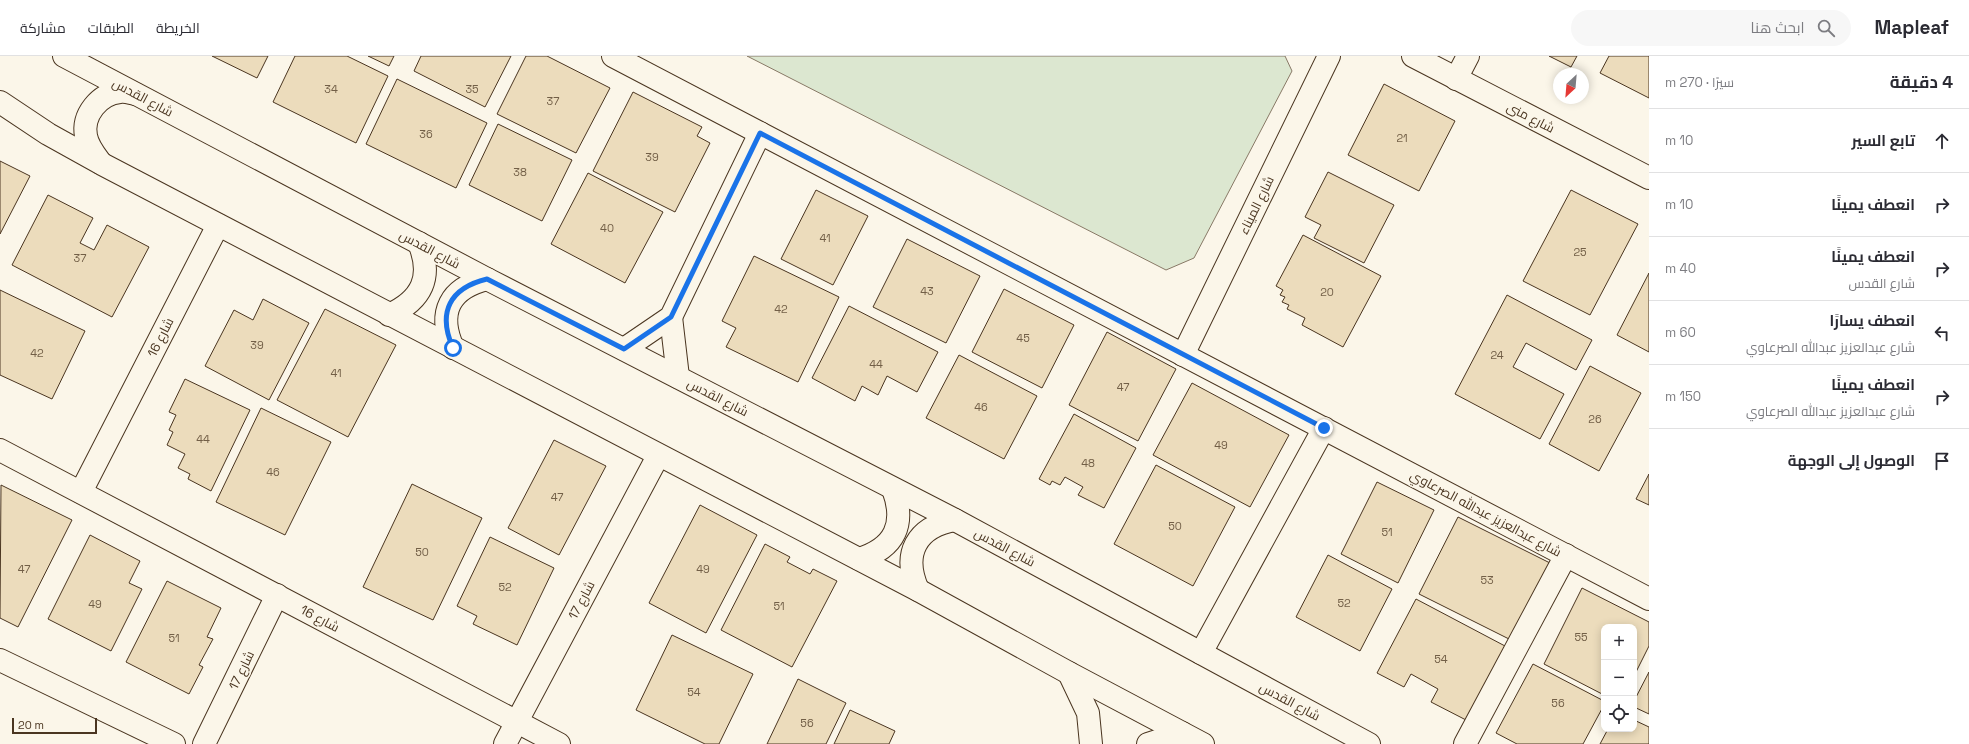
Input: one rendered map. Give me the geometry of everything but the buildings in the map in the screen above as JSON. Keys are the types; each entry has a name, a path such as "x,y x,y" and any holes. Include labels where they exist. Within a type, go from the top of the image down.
{"street":[{"name":"شارع القدس","path":"64,56 487,279 955,520 1369,744"},
{"name":"شارع عبدالعزيز عبدالله الصرعاوي","path":"613,56 1649,599"},
{"name":"شارع الميناء","path":"1183,355 1329,56"},
{"name":"شارع منى","path":"1413,56 1649,178"},
{"path":"1456,79 1468,56"},
{"path":"102,164 91,151 86,136 86,120 93,106 106,96 120,92 136,94"},
{"path":"0,102 48,134 102,164 658,456 918,590 1069,673 1203,744"},
{"path":"624,349 671,317 760,133"},
{"name":"شارع 16","path":"81,492 218,225"},
{"path":"389,314 403,308 414,299 422,286 426,271 424,257 419,243"},
{"path":"453,348 447,334 446,318 450,303 459,291 472,283 487,279"},
{"path":"671,317 678,377"},
{"path":"1201,654 1324,428"},
{"name":"شارع 16","path":"0,450 559,744"},
{"name":"شارع 17","path":"505,744 658,456"},
{"path":"859,559 874,555 886,545 895,533 899,518 898,503 893,488"},
{"path":"918,590 911,576 911,560 916,544 926,532 939,523 955,520"},
{"path":"1465,744 1566,555"},
{"name":"شارع 17","path":"204,744 278,596"},
{"path":"0,660 174,744"},
{"path":"1069,673 1088,713 1091,744"},
{"path":"1148,744 1182,734"}],"green space":[{"path":"747,56 1285,56 1292,71 1194,258 1166,270"}],"route":[{"path":"453,348 447,334 446,318 450,303 459,291 472,283 487,279 624,349 671,317 760,133 1324,428"}]}
